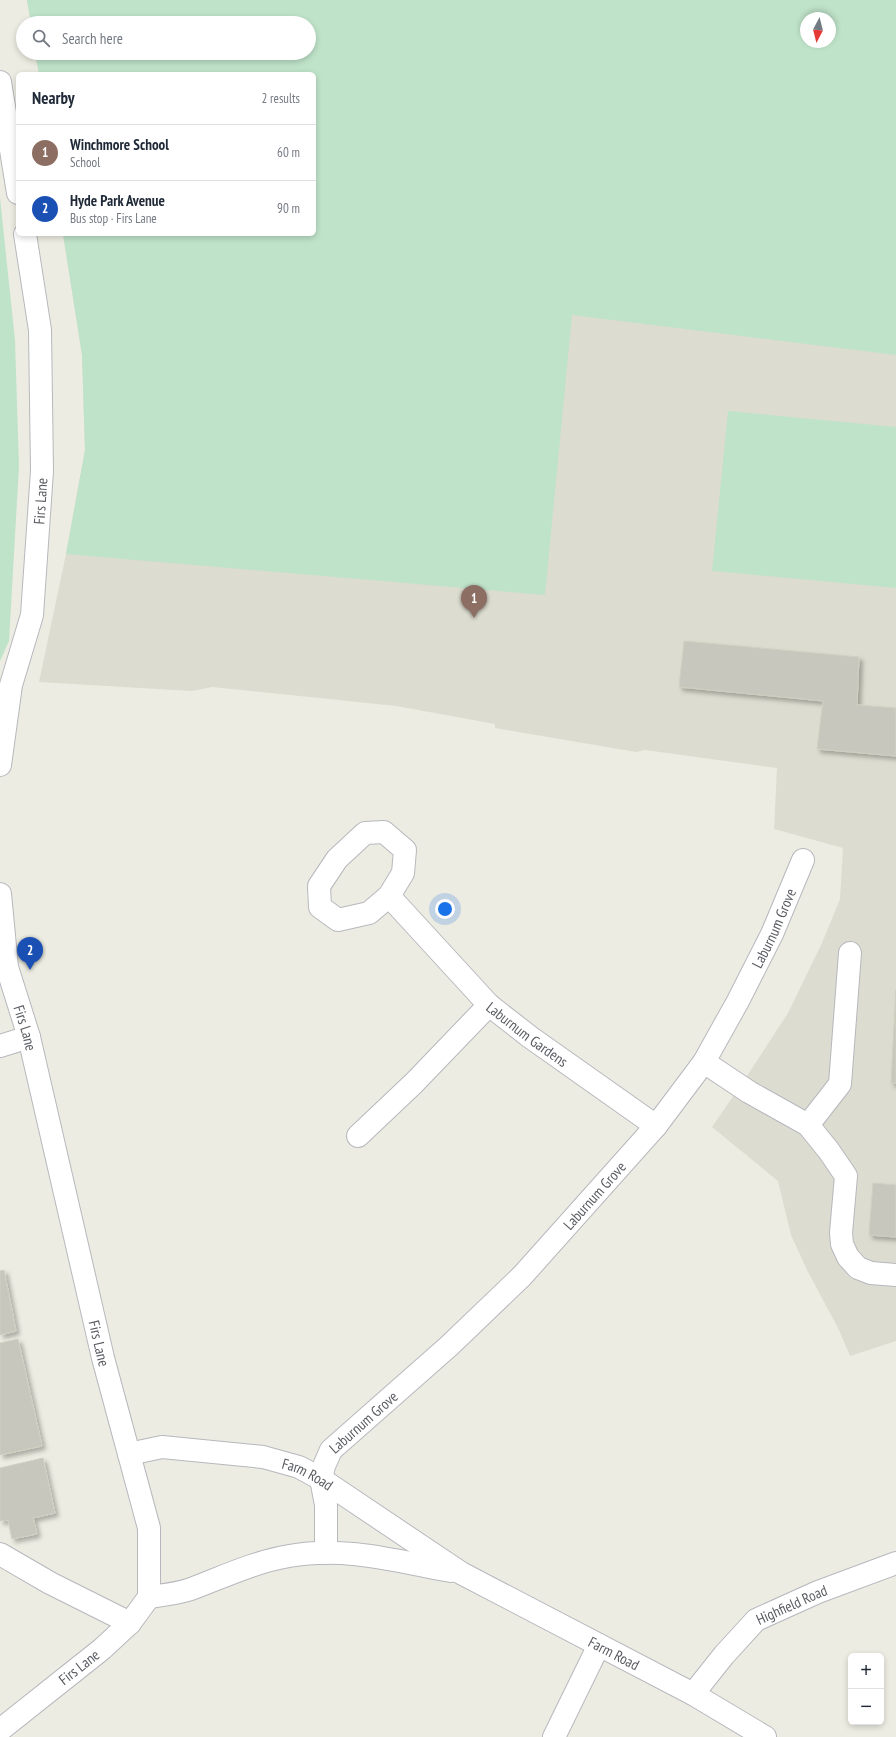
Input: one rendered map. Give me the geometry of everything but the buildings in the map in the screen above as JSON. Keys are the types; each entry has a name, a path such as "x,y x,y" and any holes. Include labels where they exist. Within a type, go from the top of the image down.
{"street":[{"path":"0,82 16,180"},
{"name":"Firs Lane","path":"0,765 11,686 32,616 42,471 40,330 25,236"},
{"name":"Laburnum Grove","path":"321,1479 330,1450 449,1346 522,1276 656,1126 704,1062 738,1001 772,934 803,860"},
{"name":"Firs Lane","path":"0,894 7,967 29,1037 102,1358 149,1528 149,1597 130,1623 102,1649 0,1730"},
{"name":"Laburnum Gardens","path":"389,896 489,1005 530,1037 656,1126"},
{"path":"808,1125 840,1084 850,953"},
{"path":"358,1136 414,1083 489,1005"},
{"path":"0,1046 29,1037"},
{"path":"704,1062 749,1092 808,1125 830,1151 846,1176 841,1233 842,1244 848,1258 858,1268 871,1273 896,1275"},
{"name":"Farm Road","path":"129,1454 162,1447 263,1457 299,1467 321,1479 461,1573 693,1694 765,1737"},
{"path":"321,1479 326,1505 326,1553"},
{"name":"Farm Road","path":"149,1597 172,1594 190,1589 240,1569 289,1556 326,1553 361,1554 461,1573"},
{"path":"0,1554 50,1583 130,1623"},
{"name":"Highfield Road","path":"693,1694 724,1655 756,1620 818,1592 896,1563"},
{"path":"554,1737 599,1645"}],"shaded area":[{"path":"27,0 896,0 896,1341 850,1356 839,1330 807,1270 791,1235 778,1181 712,1127 788,1013 822,943 840,899 843,848 774,829 777,768 645,750 636,752 495,728 495,724 396,706 212,687 192,691 39,682 66,554 85,450 82,355 63,236 316,236 316,72 39,72 36,60 316,60 316,16 30,16"}],"green space":[{"path":"27,0 896,0 896,355 572,315 545,595 66,554 85,450 82,355 63,236 316,236 316,72 39,72 36,60 316,60 316,16 30,16"},
{"path":"0,198 15,340 19,466 9,641 0,661"},
{"path":"728,411 896,427 896,588 712,571"}],"place":[{"name":"Winchmore School","path":"474,618"},
{"name":"Hyde Park Avenue","path":"30,970"}]}
